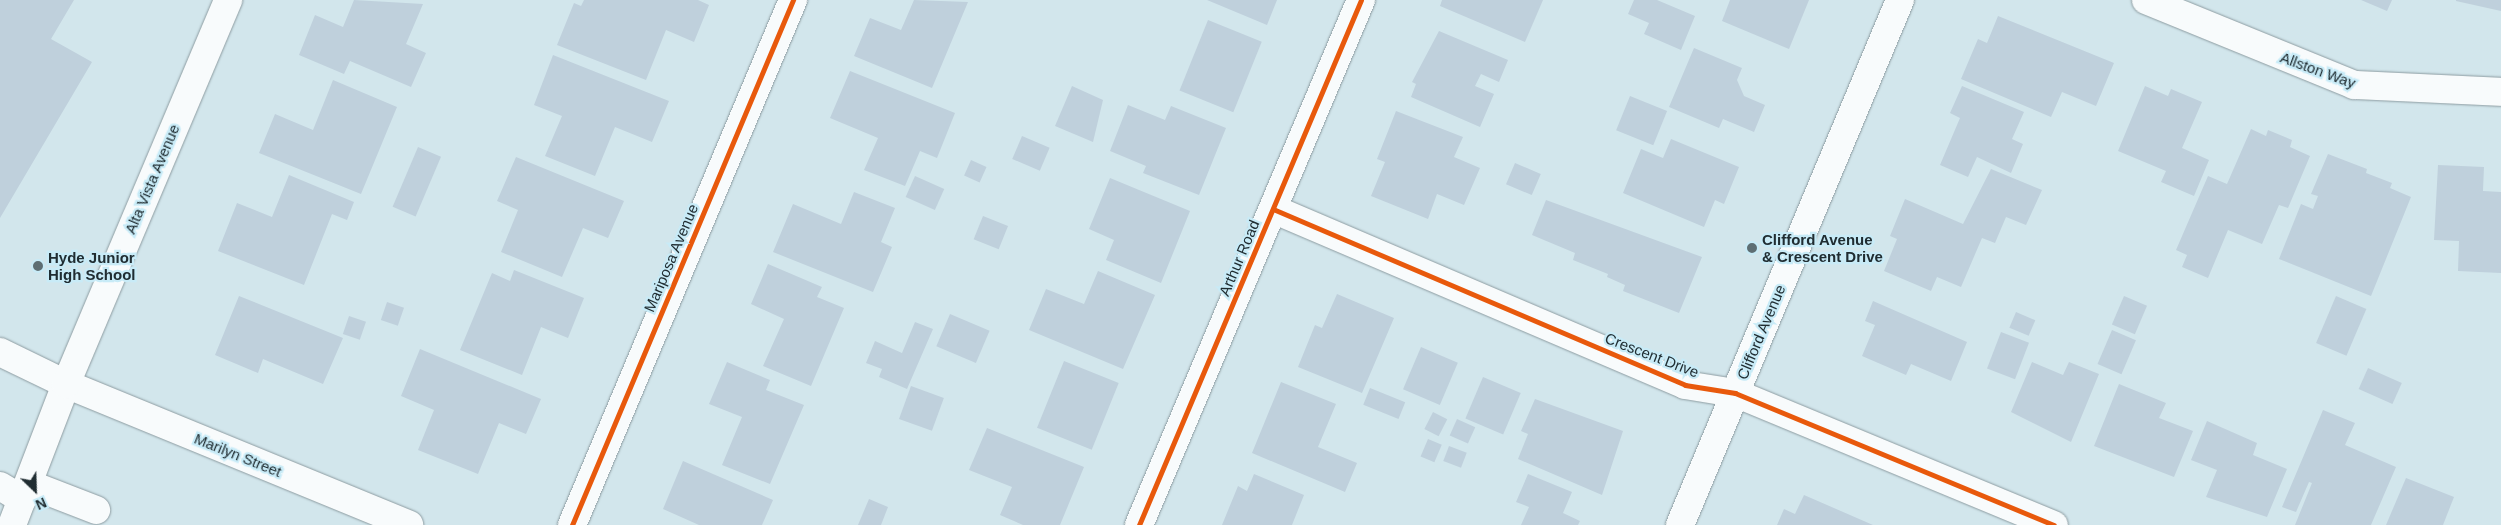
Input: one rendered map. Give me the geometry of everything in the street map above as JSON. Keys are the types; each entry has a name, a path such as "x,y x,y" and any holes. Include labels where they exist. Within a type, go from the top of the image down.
{"street":[{"name":"Alta Vista Avenue","path":"12,525 17,490 66,384 228,0"},
{"name":"Mariposa Avenue","path":"572,525 793,0"},
{"name":"Arthur Road","path":"1139,525 1361,0"},
{"name":"Clifford Avenue","path":"1680,525 1900,0"},
{"name":"Allston Way","path":"2146,0 2354,85 2501,92"},
{"name":"Crescent Drive","path":"1273,209 1685,385 1735,393 2054,525"},
{"name":"Marilyn Street","path":"0,352 66,384 409,525"},
{"path":"17,490 96,510"}],"building":[{"path":"0,0 74,0 51,39 92,62 0,218"},
{"path":"354,0 423,4 406,44 426,53 411,87 350,61 344,74 299,55 315,15 343,27"},
{"path":"584,0 698,0 709,5 694,42 666,30 646,80 557,45 574,3 581,6"},
{"path":"914,0 968,2 932,88 854,56 870,18 901,30"},
{"path":"1207,0 1277,0 1267,25"},
{"path":"1442,0 1543,0 1525,42 1440,6"},
{"path":"1634,0 1657,0 1695,16 1681,50 1644,34 1649,23 1628,14"},
{"path":"1730,0 1809,0 1789,49 1722,21"},
{"path":"2361,0 2392,0 2387,11"},
{"path":"2501,0 2501,11 2456,1"},
{"path":"1998,16 2114,63 2096,106 2062,92 2051,117 1961,79 1978,39 1987,43"},
{"path":"1208,20 1262,42 1233,112 1180,90"},
{"path":"1439,31 1508,60 1499,82 1481,74 1475,86 1494,94 1480,127 1411,97 1416,84 1412,82"},
{"path":"1694,48 1742,68 1737,80 1744,96 1765,105 1754,132 1723,119 1719,128 1669,107"},
{"path":"553,55 669,101 652,142 615,127 595,176 545,156 562,116 534,105"},
{"path":"850,71 955,113 937,158 920,151 905,186 864,170 878,138 830,118"},
{"path":"333,80 397,107 361,194 259,153 275,114 313,130"},
{"path":"1072,86 1103,100 1093,142 1055,126"},
{"path":"1962,86 2024,112 2012,139 2023,144 2011,173 1977,157 1968,177 1940,165 1960,118 1950,113"},
{"path":"2145,86 2168,96 2171,89 2202,102 2182,148 2209,160 2194,196 2161,182 2166,171 2118,151"},
{"path":"1630,96 1667,111 1653,145 1616,130"},
{"path":"1128,105 1165,120 1171,106 1226,128 1199,195 1143,173 1146,166 1110,151"},
{"path":"1396,111 1463,137 1454,157 1480,168 1464,205 1437,194 1428,219 1371,196 1385,162 1377,159"},
{"path":"2251,129 2266,136 2268,130 2292,140 2290,147 2310,156 2288,208 2279,205 2262,244 2228,230 2208,278 2182,267 2187,255 2176,250 2208,176 2227,184"},
{"path":"1022,136 1050,148 1040,171 1012,159"},
{"path":"1671,139 1739,167 1724,204 1715,200 1704,227 1623,193 1641,149 1663,158"},
{"path":"418,147 441,157 416,217 393,207"},
{"path":"2328,154 2367,169 2366,173 2392,183 2390,188 2411,197 2371,296 2279,259 2301,204 2313,209 2318,196 2311,194"},
{"path":"516,157 624,201 608,238 583,228 562,277 501,252 518,210 497,201"},
{"path":"971,160 987,167 980,182 964,176"},
{"path":"1515,163 1541,174 1532,195 1506,184"},
{"path":"2438,165 2484,167 2483,191 2501,192 2501,273 2458,271 2459,241 2434,240"},
{"path":"1991,169 2042,190 2026,225 2006,217 1995,243 1982,238 1961,287 1937,277 1931,291 1884,271 1897,239 1890,236 1905,199 1963,224"},
{"path":"289,175 354,202 347,220 332,214 304,285 218,251 237,203 272,217"},
{"path":"915,176 944,189 935,210 906,197"},
{"path":"1110,178 1190,211 1161,283 1106,260 1114,240 1089,229"},
{"path":"854,192 895,208 881,242 892,247 873,292 773,252 793,204 841,224"},
{"path":"1546,200 1702,257 1679,313 1623,291 1625,285 1607,277 1608,274 1573,260 1575,253 1532,235"},
{"path":"983,216 1008,226 999,249 974,239"},
{"path":"768,264 822,287 817,297 844,308 811,386 763,366 784,319 751,304"},
{"path":"514,270 584,298 568,338 541,327 522,375 460,350 492,273 510,281"},
{"path":"1098,271 1155,295 1123,369 1029,330 1046,289 1084,304"},
{"path":"1337,294 1394,318 1362,393 1298,367 1315,325 1322,328"},
{"path":"239,296 343,338 323,384 263,359 258,373 215,355"},
{"path":"2124,296 2147,306 2135,334 2112,325"},
{"path":"2336,296 2366,309 2346,356 2316,343"},
{"path":"1873,301 1967,342 1951,381 1911,364 1906,375 1862,356 1875,325 1865,321"},
{"path":"387,302 404,308 398,326 381,320"},
{"path":"2016,312 2035,320 2029,336 2009,328"},
{"path":"950,314 990,331 976,363 936,346"},
{"path":"349,316 366,322 360,340 343,334"},
{"path":"915,322 933,329 907,389 879,377 882,369 866,363 875,341 902,353"},
{"path":"2112,330 2136,340 2121,374 2098,364"},
{"path":"2001,332 2029,343 2015,379 1987,368"},
{"path":"1421,347 1458,363 1440,405 1403,389"},
{"path":"420,349 541,399 526,434 499,423 478,474 418,450 434,410 401,396"},
{"path":"1064,361 1119,383 1092,450 1037,428"},
{"path":"727,362 770,380 766,390 804,405 770,484 722,465 742,417 709,404"},
{"path":"2032,362 2063,375 2069,362 2099,374 2071,442 2011,412"},
{"path":"2368,368 2402,383 2392,404 2359,389"},
{"path":"1483,377 1521,393 1503,434 1465,418"},
{"path":"1281,382 1336,404 1318,447 1357,463 1345,492 1252,453"},
{"path":"2119,384 2166,403 2159,418 2193,431 2174,477 2094,446"},
{"path":"911,386 944,398 932,431 899,419"},
{"path":"1370,388 1405,402 1398,419 1363,405"},
{"path":"1535,399 1623,431 1602,495 1518,459 1528,434 1521,431"},
{"path":"2323,410 2355,423 2345,445 2396,467 2371,525 2295,525 2312,483 2309,482 2296,512 2282,507"},
{"path":"1433,412 1447,419 1439,436 1424,429"},
{"path":"1457,419 1475,427 1468,444 1450,435"},
{"path":"2207,421 2257,443 2253,455 2287,469 2267,517 2206,497 2217,470 2191,460"},
{"path":"987,428 1084,467 1060,525 1023,525 1000,515 1012,487 969,470"},
{"path":"1428,439 1442,445 1434,462 1421,456"},
{"path":"1449,446 1467,453 1461,468 1443,461"},
{"path":"683,461 773,500 762,525 699,525 663,509"},
{"path":"1254,474 1304,495 1292,525 1222,525 1238,486 1247,491"},
{"path":"1528,474 1572,492 1563,513 1580,521 1578,525 1521,525 1529,507 1516,502"},
{"path":"2406,478 2454,497 2443,525 2386,525"},
{"path":"1804,495 1873,525 1777,525 1784,509 1795,514"},
{"path":"869,499 888,507 881,525 858,525"}],"cycle path":[{"path":"572,525 793,0"},
{"path":"1139,525 1361,0"},
{"path":"1273,209 1685,385 1735,393 2054,525"}],"place":[{"name":"Clifford Avenue & Crescent Drive","path":"1752,248"},
{"name":"Hyde Junior High School","path":"38,266"}]}
